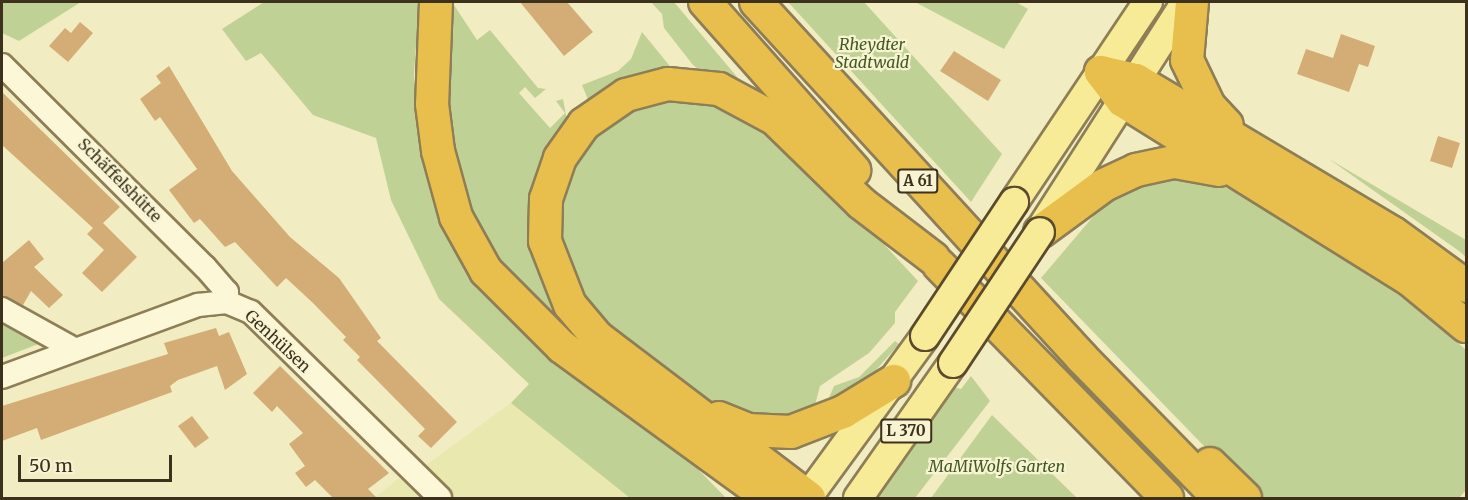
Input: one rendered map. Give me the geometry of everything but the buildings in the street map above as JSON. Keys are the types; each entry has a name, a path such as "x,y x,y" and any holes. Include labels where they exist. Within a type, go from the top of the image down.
{"highway":[{"path":"436,2 432,104 438,150 445,185 469,244 486,271 548,334 662,422 769,498"},
{"name":"A 61","path":"705,2 933,258 1167,498"},
{"name":"A 61","path":"756,2 1082,358 1219,498"},
{"path":"1192,2 1186,44 1192,75 1209,106 1252,166"},
{"path":"1101,72 1252,166 1409,279 1467,326"},
{"path":"808,498 627,360 570,305 549,261 544,220 551,178 576,133 597,113 636,92 687,84 739,96 775,119 861,203 933,258"},
{"path":"1040,232 1104,185 1150,166 1193,163 1252,166 1393,233 1467,286"},
{"path":"1082,358 1184,437 1245,498"},
{"path":"627,360 725,421 766,433 818,423 894,381"},
{"path":"662,422 711,466 736,498"}],"main road":[{"name":"L 370","path":"808,498 925,336 1148,2"},
{"name":"L 370","path":"858,498 953,363 1040,232 1186,2"}],"street":[{"name":"Schäffelshütte","path":"2,65 206,267 227,292 227,302"},
{"name":"Genhülsen","path":"2,377 198,305 227,302 251,312 440,498"},
{"path":"2,309 74,349"}],"green space":[{"path":"2,2 81,2 19,41 2,33"},
{"path":"264,2 419,2 414,74 419,148 446,234 469,274 534,341 689,460 726,498 630,498 511,403 529,384 439,299 391,200 376,138 313,115 261,53 246,61 222,29"},
{"path":"441,2 452,2 477,40 490,30 538,88 546,89 535,98 525,87 519,93 550,128 565,113 556,101 563,99 568,126 536,226 630,387 512,290 454,197"},
{"path":"651,2 674,2 748,90 711,79 693,65 664,28 662,14"},
{"name":"Rheydter Stadtwald","path":"788,2 864,2 1002,154 971,202"},
{"path":"915,2 1016,2 1028,9 1004,49"},
{"path":"642,32 678,76 591,107 582,85 618,71 631,59"},
{"path":"684,98 732,108 790,143 918,281 895,312 895,323 869,353 820,386 815,405 806,411 807,422 724,414 626,339 596,311 564,260 557,224 560,197 579,154 595,134 630,110"},
{"path":"1329,159 1466,240 1466,257 1459,251"},
{"path":"1149,177 1201,177 1248,197 1396,288 1466,350 1466,490 1459,498 1261,498 1202,444 1041,278 1097,212"},
{"path":"2,322 41,343 2,358"},
{"path":"895,341 899,344 862,386 825,407 834,386 859,377"},
{"path":"971,376 990,401 915,498 874,498 953,387 961,389"},
{"path":"511,403 630,498 374,498 402,476 406,480"},
{"name":"MaMiWolfs Garten","path":"992,415 1077,498 931,498"}]}
